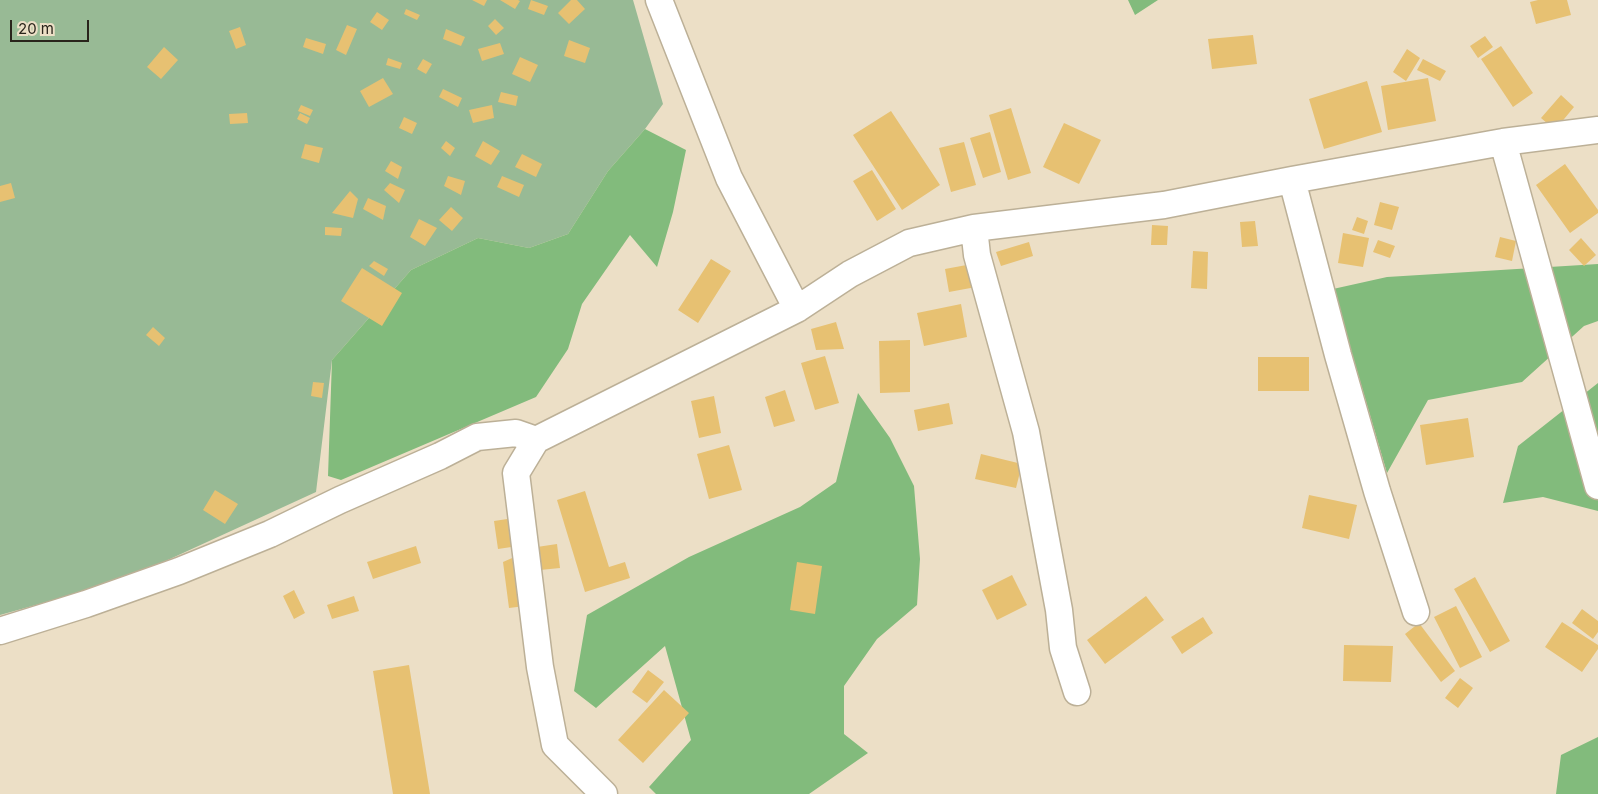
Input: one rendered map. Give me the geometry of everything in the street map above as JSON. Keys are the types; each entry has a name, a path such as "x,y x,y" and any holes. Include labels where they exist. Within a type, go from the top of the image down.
{"street":[{"path":"659,0 729,178 797,309"},
{"path":"604,794 555,745 540,667 516,472 536,440 797,309 850,274 909,243 974,228 1164,205 1503,142 1598,130"},
{"path":"1503,142 1598,486"},
{"path":"1292,180 1346,382 1377,490 1416,612"},
{"path":"974,228 977,255 1026,432 1059,610 1063,648 1076,692"},
{"path":"0,631 77,607 179,571 270,534 478,437 516,433 536,440"}],"green space":[{"path":"0,0 633,0 663,104 645,129 608,171 568,234 529,248 478,238 411,270 332,360 316,492 122,581 0,615"},
{"path":"1128,0 1158,0 1135,15"},
{"path":"645,129 686,150 673,212 657,267 630,235 582,304 568,349 536,397 341,480 328,476 332,360 411,270 478,238 529,248 568,234 608,171"},
{"path":"1598,264 1598,321 1584,326 1522,382 1428,400 1387,473 1333,289 1387,277"},
{"path":"1598,383 1598,511 1543,497 1503,503 1518,446"},
{"path":"858,393 890,438 914,486 920,559 917,605 877,639 844,686 844,734 868,753 809,794 656,794 649,787 691,740 665,646 596,708 574,691 587,615 689,557 800,507 836,482"},
{"path":"1598,737 1598,794 1556,794 1561,755"}],"building":[{"path":"472,0 487,0 484,6"},
{"path":"500,0 518,0 520,1 515,9"},
{"path":"531,0 548,6 544,15 528,9"},
{"path":"571,0 577,0 585,9 569,24 558,13"},
{"path":"1538,0 1567,0 1571,15 1536,24 1530,2"},
{"path":"406,9 420,15 417,20 404,14"},
{"path":"377,12 389,20 382,30 370,22"},
{"path":"495,19 504,28 496,35 488,26"},
{"path":"347,25 357,29 346,55 336,50"},
{"path":"240,27 246,45 236,49 229,31"},
{"path":"446,29 465,37 461,46 443,39"},
{"path":"1253,35 1257,64 1212,69 1208,39"},
{"path":"1485,36 1493,47 1478,58 1470,46"},
{"path":"306,38 326,44 323,54 303,47"},
{"path":"569,40 590,48 585,63 564,56"},
{"path":"500,43 504,54 482,61 478,49"},
{"path":"1501,46 1533,93 1513,107 1481,59"},
{"path":"164,47 178,60 161,79 147,67"},
{"path":"1407,49 1420,58 1406,81 1393,72"},
{"path":"520,57 538,65 530,82 512,74"},
{"path":"388,58 402,63 400,69 386,65"},
{"path":"423,59 432,64 426,74 417,69"},
{"path":"1423,59 1446,71 1440,81 1417,70"},
{"path":"383,78 393,94 369,107 360,91"},
{"path":"1428,78 1436,121 1388,130 1381,86"},
{"path":"1367,81 1382,132 1324,149 1309,99"},
{"path":"443,89 462,98 458,107 439,97"},
{"path":"501,92 518,96 516,106 498,102"},
{"path":"1561,95 1574,107 1555,130 1541,118"},
{"path":"301,105 313,110 310,116 298,111"},
{"path":"492,105 494,118 473,123 469,110"},
{"path":"1011,108 1031,173 1008,180 989,115"},
{"path":"891,111 940,185 902,210 853,135"},
{"path":"247,113 248,123 230,124 229,114"},
{"path":"300,113 310,118 307,124 297,119"},
{"path":"404,117 417,123 412,134 399,128"},
{"path":"1064,123 1101,140 1079,184 1043,167"},
{"path":"990,132 1001,172 983,178 970,138"},
{"path":"446,141 455,148 450,156 441,148"},
{"path":"483,141 500,151 491,165 475,156"},
{"path":"964,142 976,185 951,192 939,148"},
{"path":"305,144 323,148 319,163 301,158"},
{"path":"522,154 542,164 536,177 515,167"},
{"path":"391,161 402,167 398,179 385,171"},
{"path":"1565,164 1598,210 1598,213 1570,233 1536,185"},
{"path":"872,170 896,209 877,221 853,181"},
{"path":"448,176 465,181 461,195 444,186"},
{"path":"502,176 524,185 519,197 497,187"},
{"path":"11,183 15,198 0,202 0,186"},
{"path":"390,183 405,190 399,203 384,190"},
{"path":"350,191 358,199 353,218 332,213"},
{"path":"368,198 386,206 383,220 363,209"},
{"path":"1380,202 1399,207 1392,230 1374,225"},
{"path":"451,207 463,218 452,231 439,220"},
{"path":"1357,217 1368,221 1364,234 1352,230"},
{"path":"419,219 437,228 425,246 410,237"},
{"path":"1255,221 1258,246 1242,247 1240,222"},
{"path":"1152,225 1168,226 1167,245 1151,245"},
{"path":"325,227 342,228 341,236 325,235"},
{"path":"1343,233 1369,238 1363,267 1338,263"},
{"path":"1500,237 1516,241 1512,261 1495,257"},
{"path":"1581,238 1596,255 1584,266 1569,250"},
{"path":"1378,240 1395,246 1390,258 1373,252"},
{"path":"1029,242 1033,256 1001,266 996,252"},
{"path":"1193,251 1208,252 1207,289 1191,288"},
{"path":"711,259 731,271 698,323 678,310"},
{"path":"374,261 388,269 384,276 369,266"},
{"path":"972,264 976,287 949,292 945,269"},
{"path":"362,268 402,293 382,326 341,301"},
{"path":"961,304 967,337 924,346 917,313"},
{"path":"836,322 844,349 816,350 811,329"},
{"path":"153,327 165,338 159,346 146,335"},
{"path":"910,340 910,392 880,393 879,341"},
{"path":"825,356 839,403 815,410 801,363"},
{"path":"1258,357 1309,357 1309,391 1258,391"},
{"path":"313,382 324,383 322,398 311,396"},
{"path":"785,390 795,421 774,427 765,397"},
{"path":"714,396 721,433 699,438 691,401"},
{"path":"949,403 953,424 918,431 914,410"},
{"path":"1468,418 1474,457 1426,465 1420,425"},
{"path":"729,445 742,490 709,499 697,454"},
{"path":"981,454 1022,464 1016,488 975,479"},
{"path":"215,490 238,504 225,524 203,510"},
{"path":"585,491 609,567 625,562 630,578 585,592 557,500"},
{"path":"1309,495 1357,505 1349,539 1302,528"},
{"path":"514,518 518,546 498,549 494,521"},
{"path":"557,544 560,568 540,570 537,547"},
{"path":"416,546 421,563 373,579 367,562"},
{"path":"519,555 525,606 509,608 503,562"},
{"path":"797,562 822,566 815,614 790,610"},
{"path":"1012,575 1027,605 997,620 982,590"},
{"path":"1475,577 1510,641 1490,652 1454,589"},
{"path":"294,590 305,613 294,619 283,596"},
{"path":"354,596 359,611 332,619 327,605"},
{"path":"1146,596 1164,620 1105,664 1087,640"},
{"path":"1456,606 1482,657 1460,668 1434,617"},
{"path":"1582,609 1598,621 1598,632 1593,639 1572,623"},
{"path":"1203,617 1213,633 1182,654 1171,637"},
{"path":"1562,622 1598,645 1598,649 1582,672 1545,647"},
{"path":"1419,623 1455,671 1441,682 1405,634"},
{"path":"1344,645 1393,646 1391,682 1343,681"},
{"path":"409,665 430,794 393,794 373,671"},
{"path":"648,670 664,682 647,703 632,692"},
{"path":"1460,678 1473,688 1458,708 1445,698"},
{"path":"664,690 689,713 643,763 618,740"}]}
